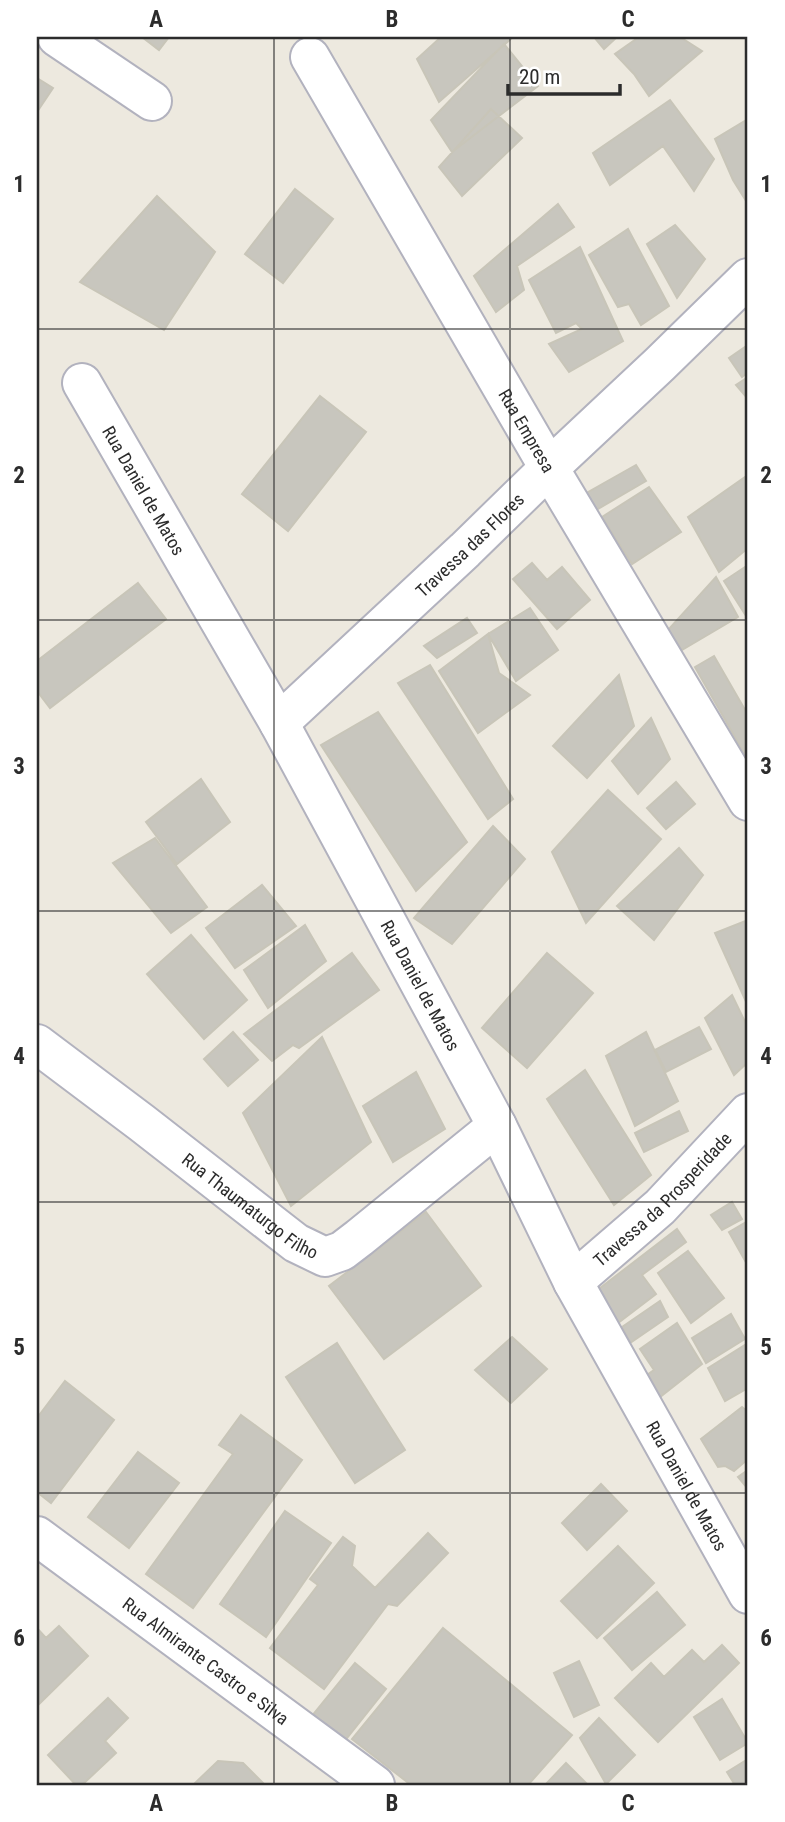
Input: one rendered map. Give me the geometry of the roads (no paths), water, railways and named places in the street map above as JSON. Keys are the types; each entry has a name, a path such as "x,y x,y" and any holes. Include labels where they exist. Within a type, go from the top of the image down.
{"street":[{"path":"57,37 152,101"},
{"name":"Rua Empresa","path":"310,57 549,468 748,801"},
{"name":"Travessa das Flores","path":"279,723 465,550 748,278"},
{"name":"Rua Daniel de Matos","path":"82,383 279,723 497,1126 573,1282 748,1594"},
{"name":"Rua Thaumaturgo Filho","path":"37,1044 296,1243 324,1257 342,1251 497,1126"},
{"name":"Travessa da Prosperidade","path":"573,1282 660,1207 748,1113"},
{"name":"Rua Almirante Castro e Silva","path":"37,1536 375,1785"}]}
